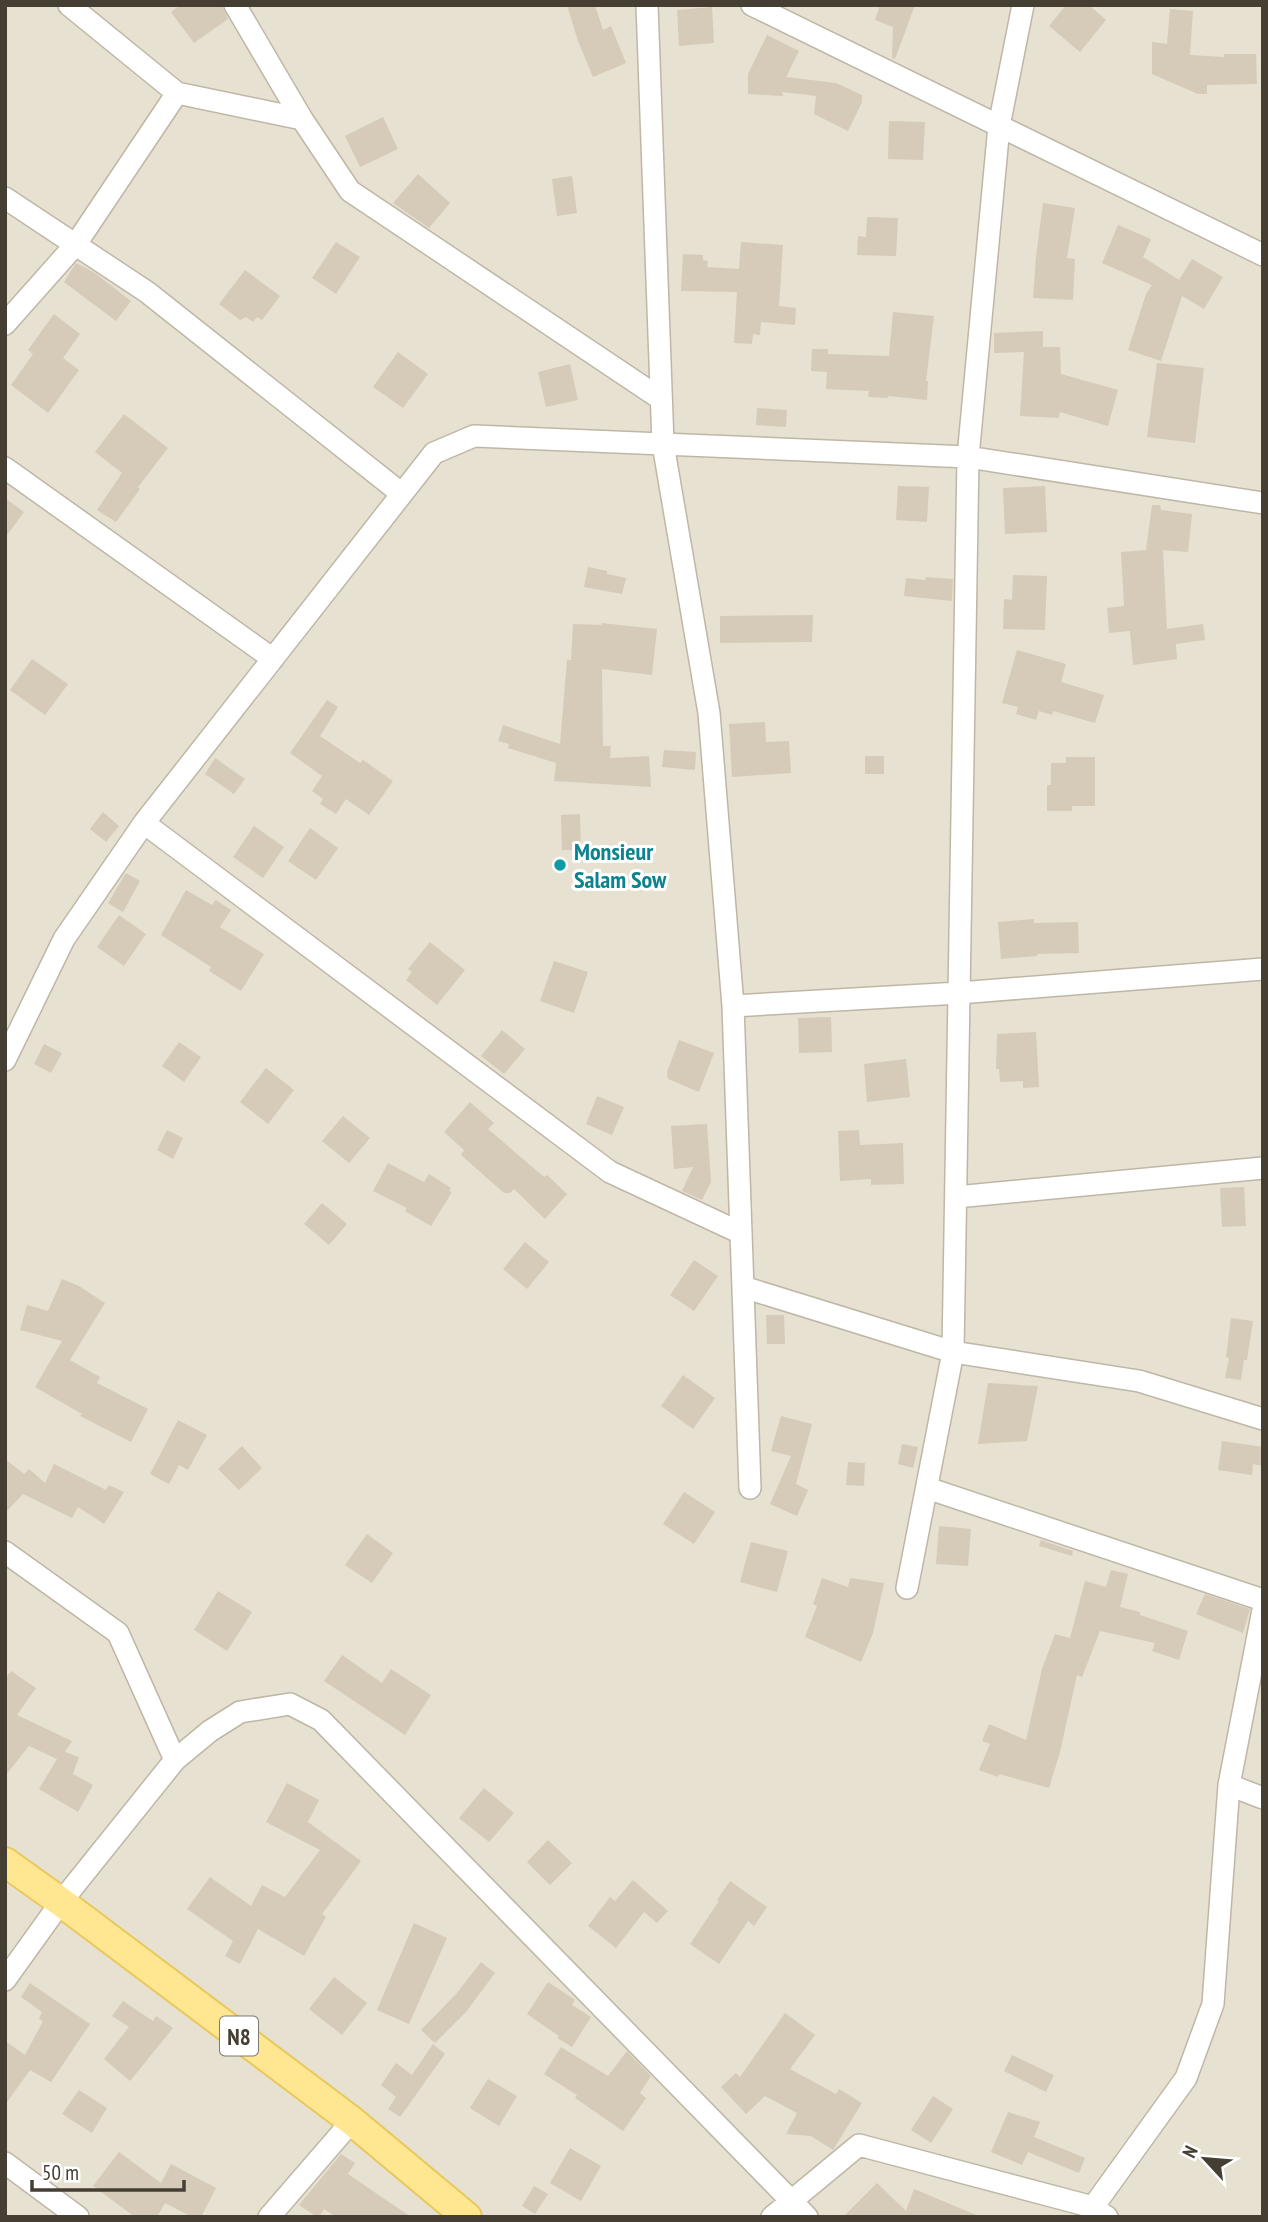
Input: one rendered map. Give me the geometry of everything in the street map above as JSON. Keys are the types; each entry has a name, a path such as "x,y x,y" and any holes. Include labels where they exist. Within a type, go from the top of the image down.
{"main road":[{"name":"N8","path":"5,1862 352,2121 467,2217"}],"street":[{"path":"69,5 177,93 302,119"},
{"path":"235,5 302,119 350,191 661,399"},
{"path":"647,5 663,444 709,713 733,1006 750,1488"},
{"path":"752,5 1263,255"},
{"path":"907,1588 953,1352 968,457 999,126 1023,5"},
{"path":"5,324 76,244 177,93"},
{"path":"5,198 147,292 402,494"},
{"path":"5,1060 64,939 144,823 433,453 474,436 968,457 1263,503"},
{"path":"5,468 273,659"},
{"path":"144,823 610,1172 741,1233"},
{"path":"733,1006 959,993 1263,969"},
{"path":"956,1197 1263,1168"},
{"path":"743,1287 953,1352 1139,1381 1263,1419"},
{"path":"927,1488 1263,1600"},
{"path":"5,1552 118,1633 175,1760"},
{"path":"772,2217 859,2146 1100,2212 1186,2078 1213,2004 1229,1785 1263,1610"},
{"path":"5,1980 61,1902 175,1760 240,1712 290,1704 321,1720 807,2217"},
{"path":"1229,1785 1263,1798"},
{"path":"269,2217 352,2121"},
{"path":"5,2164 78,2217"}],"shaded area":[{"path":"5,5 1263,5 1263,2217 5,2217"}],"building":[{"path":"180,5 222,5 228,19 194,43 171,12"},
{"path":"567,5 595,5 603,30 611,26 626,63 593,77"},
{"path":"880,5 915,5 895,59 892,58 893,27 875,20"},
{"path":"1066,5 1089,5 1106,20 1080,52 1049,26"},
{"path":"712,7 714,43 679,46 677,10"},
{"path":"1170,9 1193,11 1190,55 1224,57 1224,54 1256,54 1257,84 1207,85 1207,94 1198,94 1152,74 1152,42 1167,44"},
{"path":"767,35 799,51 786,77 836,83 862,95 862,102 848,131 814,114 816,96 782,92 783,96 748,94 748,74"},
{"path":"383,117 398,149 360,167 345,136"},
{"path":"889,121 925,122 923,160 888,159"},
{"path":"418,174 450,203 429,228 393,203"},
{"path":"572,176 577,213 557,216 552,179"},
{"path":"1043,203 1075,208 1067,258 1075,259 1073,300 1033,298"},
{"path":"867,217 898,218 896,256 857,255 858,236 866,237"},
{"path":"1118,225 1151,239 1143,257 1179,280 1192,259 1223,277 1204,309 1182,296 1161,361 1128,350 1146,294 1152,285 1102,263"},
{"path":"336,242 360,257 336,294 312,278"},
{"path":"741,242 783,245 779,306 796,308 795,325 761,322 760,335 753,334 752,344 734,343 737,292 681,291 683,254 703,255 703,260 708,261 707,267 739,269"},
{"path":"76,263 95,273 131,301 116,321 64,282"},
{"path":"245,270 280,296 262,320 257,317 253,322 246,317 240,320 219,304"},
{"path":"893,312 934,316 926,381 927,400 868,397 869,391 826,389 827,372 811,371 812,349 828,349 828,354 889,356"},
{"path":"54,314 80,334 63,358 79,370 48,413 11,385 33,354 28,350"},
{"path":"1043,331 1043,347 1060,347 1061,374 1118,390 1108,426 1060,412 1059,418 1020,416 1024,352 994,353 994,333"},
{"path":"398,352 428,374 403,408 373,387"},
{"path":"1157,363 1204,368 1195,443 1147,437"},
{"path":"570,364 578,400 546,407 538,372"},
{"path":"757,408 787,410 786,427 756,425"},
{"path":"124,414 168,448 138,487 140,489 116,522 97,510 122,473 95,452"},
{"path":"898,486 929,487 927,522 896,520"},
{"path":"1045,486 1047,532 1005,534 1003,488"},
{"path":"5,498 24,512 5,538"},
{"path":"1152,505 1160,505 1161,510 1192,514 1188,552 1163,550 1167,629 1203,624 1205,640 1176,644 1177,659 1133,665 1130,631 1109,633 1107,608 1124,606 1121,552 1146,550"},
{"path":"588,567 626,578 622,594 584,587"},
{"path":"1013,575 1047,576 1045,630 1003,629 1004,599 1012,600"},
{"path":"926,577 953,579 952,601 904,596 906,578 925,580"},
{"path":"813,615 812,642 720,643 720,616"},
{"path":"602,623 657,629 652,675 602,669 603,746 611,746 610,758 649,756 651,787 554,781 556,763 508,748 509,744 498,741 503,725 560,744 573,624"},
{"path":"1017,650 1066,664 1061,682 1104,695 1095,723 1053,711 1052,715 1039,711 1036,720 1016,714 1018,707 1002,703"},
{"path":"32,659 68,684 45,715 10,690"},
{"path":"327,700 338,707 320,736 360,763 363,760 393,781 369,815 346,799 336,814 320,804 323,799 312,791 322,776 290,753"},
{"path":"765,722 766,742 789,741 791,773 732,777 729,724"},
{"path":"664,750 696,752 695,770 662,767"},
{"path":"865,756 884,756 884,774 865,774"},
{"path":"1066,757 1095,757 1095,806 1072,806 1072,811 1047,811 1047,785 1051,785 1051,763 1066,763"},
{"path":"215,758 245,779 234,794 205,774"},
{"path":"103,812 119,826 106,842 90,829"},
{"path":"580,814 581,850 562,850 561,815"},
{"path":"254,826 284,847 263,878 233,857"},
{"path":"310,828 338,848 316,880 288,861"},
{"path":"126,873 140,881 123,912 108,903"},
{"path":"186,890 212,905 216,900 231,910 220,927 264,954 241,991 209,971 211,967 161,935"},
{"path":"119,915 146,934 124,966 97,947"},
{"path":"1034,919 1034,923 1078,922 1079,953 1037,954 1001,959 998,922"},
{"path":"430,942 465,970 437,1005 406,980 412,972 408,969"},
{"path":"554,961 588,972 574,1013 540,1001"},
{"path":"831,1017 832,1052 799,1053 798,1018"},
{"path":"502,1030 525,1049 504,1074 481,1056"},
{"path":"1036,1032 1039,1087 1023,1088 1023,1081 1000,1082 999,1069 996,1069 997,1034"},
{"path":"679,1040 714,1053 699,1092 668,1079 667,1072"},
{"path":"179,1042 201,1057 184,1082 162,1066"},
{"path":"44,1044 62,1053 51,1073 34,1064"},
{"path":"906,1059 910,1097 867,1102 864,1064"},
{"path":"266,1068 294,1090 268,1124 240,1102"},
{"path":"597,1096 624,1107 612,1135 586,1124"},
{"path":"470,1102 494,1123 488,1129 567,1194 545,1219 514,1189 510,1193 504,1193 461,1155 464,1150 444,1132"},
{"path":"343,1116 370,1138 349,1163 322,1141"},
{"path":"707,1124 711,1182 702,1200 682,1191 693,1167 674,1169 671,1126"},
{"path":"167,1130 183,1138 173,1159 157,1150"},
{"path":"859,1130 860,1145 903,1143 904,1184 871,1185 871,1179 840,1181 838,1131"},
{"path":"388,1163 424,1182 429,1174 451,1188 449,1191 452,1192 431,1226 405,1211 407,1208 373,1191"},
{"path":"1244,1187 1246,1226 1222,1227 1220,1188"},
{"path":"322,1203 347,1224 329,1245 304,1224"},
{"path":"525,1242 549,1262 527,1289 503,1269"},
{"path":"694,1260 718,1276 694,1311 670,1295"},
{"path":"62,1279 79,1286 105,1303 70,1360 100,1377 97,1383 148,1409 131,1442 80,1416 82,1414 35,1387 62,1341 20,1330 27,1305 48,1311"},
{"path":"766,1315 784,1315 785,1344 767,1344"},
{"path":"1231,1318 1253,1321 1241,1380 1225,1378"},
{"path":"683,1375 715,1398 693,1429 661,1406"},
{"path":"988,1383 1038,1386 1027,1441 978,1444"},
{"path":"781,1416 812,1424 796,1484 808,1490 797,1516 770,1504 791,1456 771,1451"},
{"path":"178,1420 207,1435 188,1470 179,1465 169,1484 150,1474"},
{"path":"1222,1441 1263,1447 1263,1466 1253,1464 1252,1475 1218,1470"},
{"path":"902,1444 918,1447 913,1468 898,1464"},
{"path":"242,1446 262,1468 239,1490 218,1469"},
{"path":"5,1459 24,1474 29,1469 45,1483 54,1464 106,1490 109,1485 124,1492 104,1524 78,1507 72,1518 23,1494 5,1513"},
{"path":"848,1462 865,1463 864,1486 846,1485"},
{"path":"684,1492 715,1512 694,1544 663,1524"},
{"path":"939,1526 971,1529 968,1566 936,1564"},
{"path":"367,1534 393,1553 372,1583 345,1565"},
{"path":"1041,1540 1073,1551 1072,1556 1039,1546"},
{"path":"751,1542 788,1551 777,1592 740,1582"},
{"path":"1111,1570 1128,1574 1120,1607 1188,1631 1179,1660 1152,1651 1155,1643 1100,1631 1082,1677 1077,1675 1049,1788 979,1770 990,1744 982,1741 989,1724 1026,1740 1042,1669 1055,1634 1070,1638 1085,1581 1106,1587"},
{"path":"822,1578 848,1587 850,1578 884,1583 873,1633 861,1662 805,1637 817,1606 813,1604"},
{"path":"218,1591 252,1612 227,1651 194,1630"},
{"path":"1205,1594 1250,1609 1243,1633 1196,1614"},
{"path":"342,1655 382,1683 391,1669 431,1695 405,1735 324,1681"},
{"path":"11,1671 36,1688 17,1715 72,1741 65,1752 79,1757 73,1774 93,1785 78,1812 39,1789 57,1759 29,1746 5,1776 5,1679"},
{"path":"287,1783 319,1800 308,1822 361,1861 322,1914 326,1917 304,1956 258,1929 240,1964 225,1956 233,1941 187,1909 210,1877 251,1906 262,1885 285,1897 320,1850 266,1822"},
{"path":"484,1788 514,1813 489,1842 459,1818"},
{"path":"548,1840 572,1863 550,1885 527,1862"},
{"path":"633,1880 668,1911 657,1923 644,1912 616,1948 588,1926 610,1897 615,1901"},
{"path":"730,1881 767,1907 754,1926 748,1921 719,1964 690,1944"},
{"path":"414,1923 447,1938 409,2024 377,2010"},
{"path":"481,1962 495,1973 466,2012 435,2043 421,2030 456,1994"},
{"path":"334,1977 367,2003 342,2035 309,2009"},
{"path":"548,1982 575,2000 572,2005 591,2017 572,2047 527,2014"},
{"path":"30,1983 90,2024 51,2082 30,2070 5,2105 5,2041 25,2055 43,2021 39,2019 42,2012 21,1997"},
{"path":"123,2001 153,2021 156,2016 173,2028 130,2081 104,2059 129,2027 112,2016"},
{"path":"785,2013 815,2035 790,2069 836,2094 839,2089 862,2103 833,2150 811,2136 786,2134 797,2113 765,2096 746,2114 721,2087 736,2073 740,2077"},
{"path":"433,2044 445,2054 400,2117 388,2109 396,2097 381,2085 396,2063 412,2075"},
{"path":"561,2047 608,2076 627,2051 651,2076 640,2093 646,2098 623,2131 575,2098 577,2095 544,2074"},
{"path":"1012,2055 1054,2075 1046,2092 1004,2071"},
{"path":"488,2079 517,2096 499,2126 470,2108"},
{"path":"79,2090 107,2108 92,2133 62,2114"},
{"path":"933,2096 953,2109 931,2143 911,2130"},
{"path":"1008,2112 1040,2122 1034,2137 1085,2158 1079,2173 1028,2152 1022,2165 991,2152"},
{"path":"570,2148 601,2166 581,2201 550,2183"},
{"path":"119,2152 161,2183 171,2164 216,2188 201,2217 192,2217 165,2203 157,2217 135,2217 93,2186"},
{"path":"341,2154 355,2163 348,2174 411,2217 336,2217 324,2209 317,2217 299,2205"},
{"path":"877,2183 906,2211 914,2189 981,2217 843,2217"},
{"path":"534,2186 548,2194 535,2214 522,2206"}],"place":[{"name":"Monsieur Salam Sow","path":"560,865"}]}
